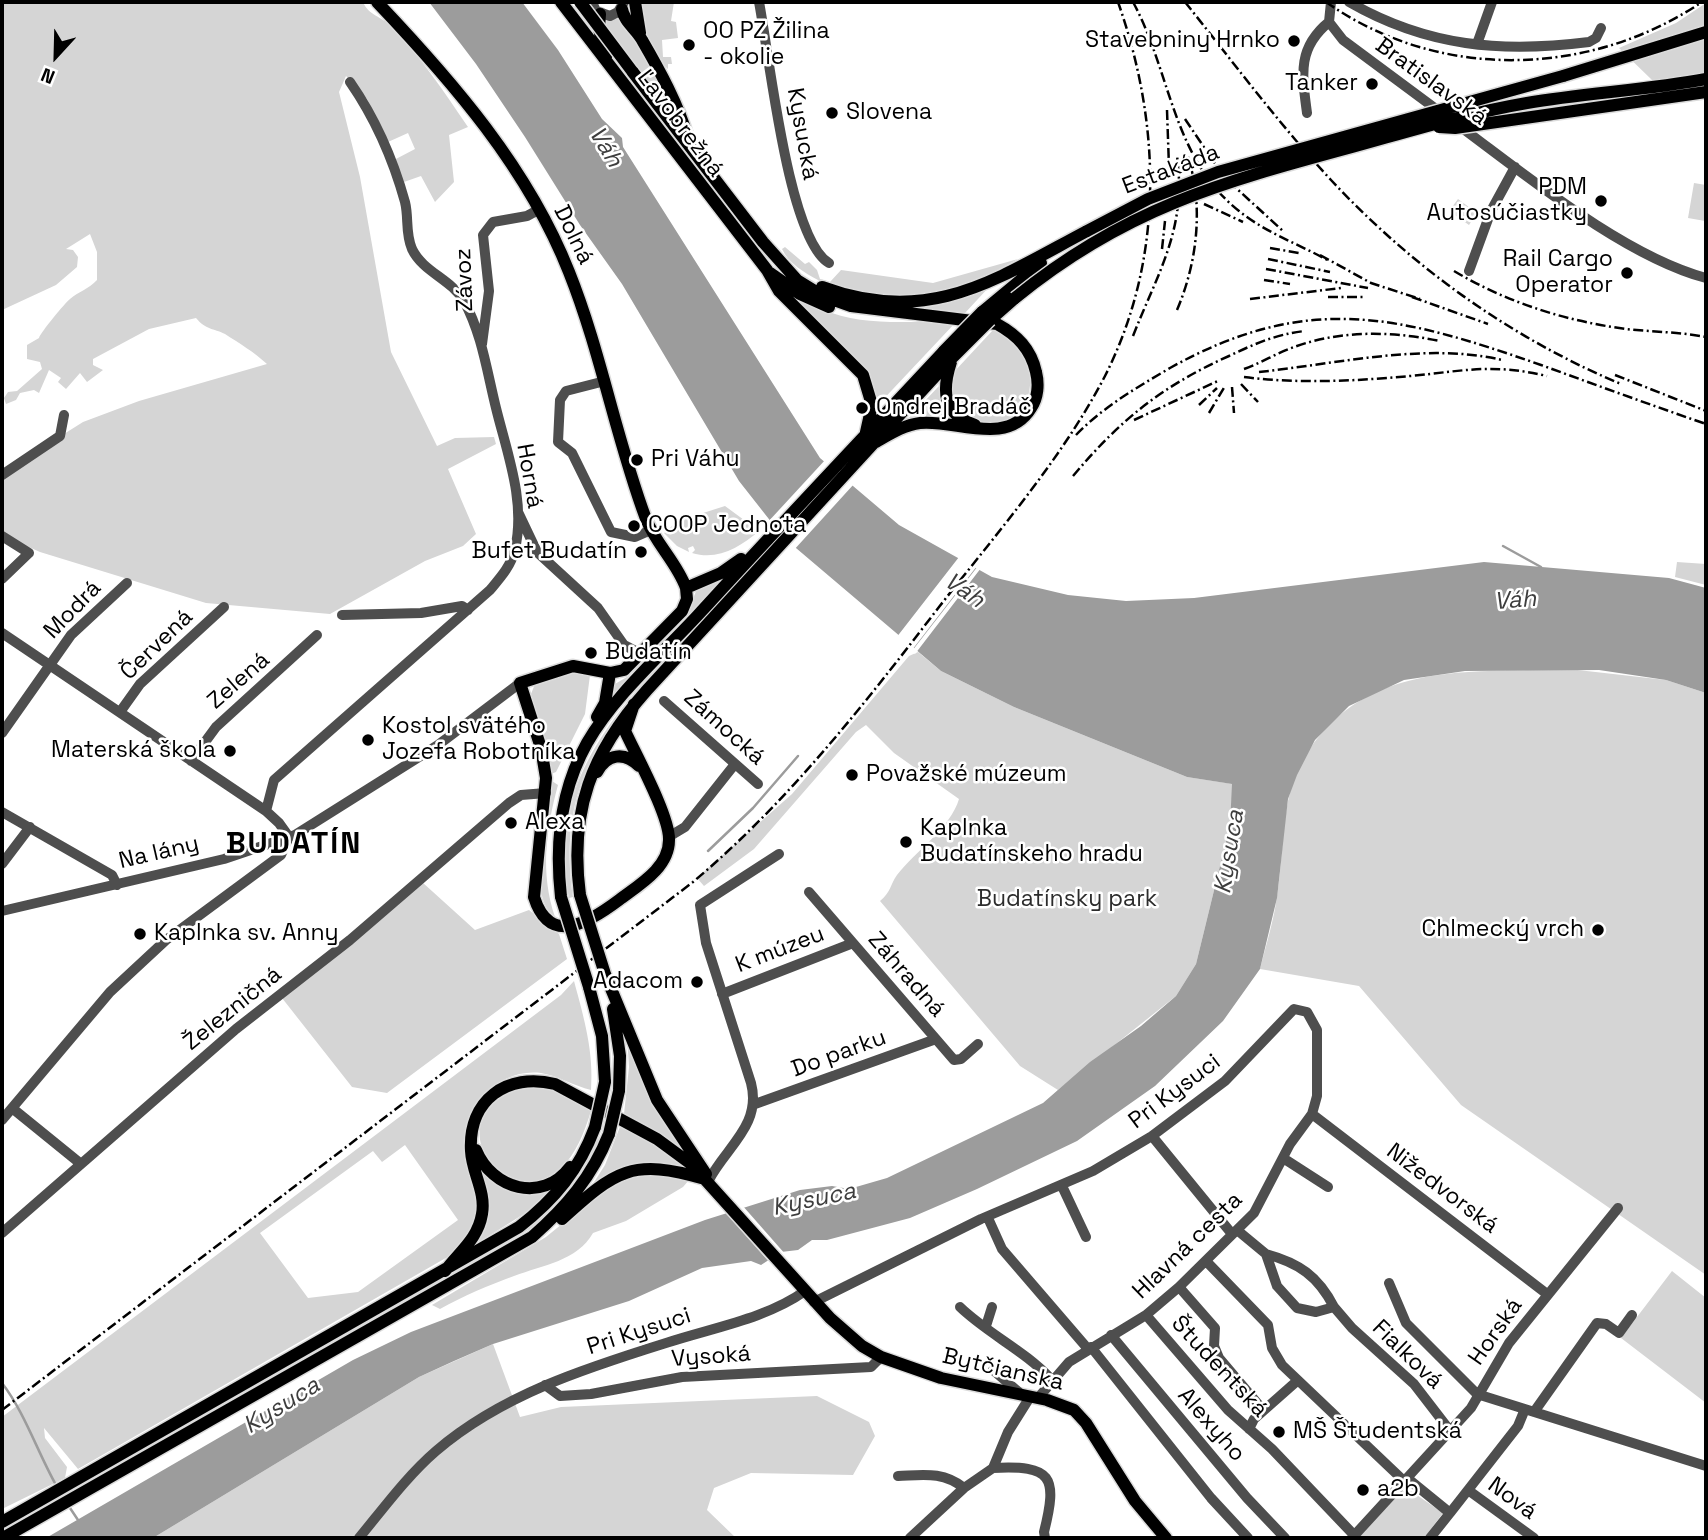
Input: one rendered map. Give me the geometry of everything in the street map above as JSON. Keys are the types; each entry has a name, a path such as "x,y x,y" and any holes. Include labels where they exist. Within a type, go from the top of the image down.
{"main road":[{"name":"Dolná","path":"377,2 455,87 512,167 538,210 568,270 651,530 686,588"},
{"name":"Ľavobrežná","path":"561,2 793,306 863,375 872,405 866,432"},
{"name":"Ľavobrežná","path":"585,2 632,71 781,263"},
{"path":"635,2 641,37"},
{"path":"623,5 623,17 641,37 681,113 690,145"},
{"path":"600,14 599,29 608,64"},
{"name":"Estakáda","path":"583,800 601,750 634,704 876,442 948,355 1021,279 1087,230 1148,198 1218,172 1632,57 1706,32"},
{"path":"1632,57 1706,41"},
{"name":"Estakáda","path":"764,542 866,432 999,311 1049,271 1094,242 1151,211 1226,182 1428,126 1537,101 1706,79"},
{"path":"1428,126 1455,128 1706,92"},
{"path":"781,263 807,280 838,293 887,301 917,301 952,296 983,286 1087,230"},
{"path":"781,263 797,280 836,301 869,310 924,316"},
{"path":"766,270 800,294 840,311 882,317 960,317 997,324 1018,337 1029,353 1037,378 1037,392 1032,407 1014,424 985,429 918,424 876,442"},
{"path":"948,355 946,402 960,419 985,429"},
{"path":"584,749 584,740 606,703 610,673 624,670 643,655 684,608 686,588 721,573 764,542"},
{"path":"2,1522 507,1235 547,1204 570,1178 593,1133 605,1082 603,1035 561,897 558,855 561,818 570,779 584,749 609,712 764,542"},
{"name":"Na lány","path":"520,682 573,666 610,673"},
{"path":"520,682 541,748 546,793 533,889 541,913 559,925 579,925 590,920 637,886 664,860 670,836 625,731 634,704"},
{"path":"641,769 628,757 611,757 601,764 583,800 576,841 580,895 605,974 657,1100 700,1161 709,1181"},
{"path":"532,1237 579,1189 596,1163 609,1134 619,1091 619,1040 605,974"},
{"path":"445,1271 472,1240 482,1213 482,1192 470,1147 480,1109 495,1092 516,1082 540,1080 570,1091 657,1139 709,1181"},
{"path":"473,1134 480,1159 491,1174 507,1184 525,1188 544,1186 560,1177 593,1133"},
{"path":"3,1538 532,1237 547,1232 601,1185 641,1169 667,1169 709,1181"},
{"name":"Bytčianska","path":"709,1181 805,1291 853,1339 881,1357 964,1385 1064,1405 1079,1414 1125,1486 1166,1538"}],"street":[{"path":"585,2 600,14 610,16 623,5"},
{"name":"Kysucká","path":"759,2 794,199 815,250 829,263"},
{"path":"1307,113 1304,63 1309,43 1329,22 1331,2"},
{"path":"1349,2 1373,16 1413,31 1477,44 1535,48 1589,42 1596,38 1601,28"},
{"path":"1477,44 1492,2"},
{"name":"Bratislavská","path":"1329,22 1343,40 1515,167 1657,260 1706,278"},
{"name":"Horná","path":"266,811 274,780 490,590 510,564 517,540 514,479 482,345 463,301 450,283 429,269 414,253 407,235 405,205 384,143 370,111 350,82"},
{"path":"1469,271 1491,211 1515,167"},
{"name":"Závoz","path":"482,345 489,290 483,235 493,222 527,216 538,210"},
{"path":"605,381 566,391 560,400 558,442 572,453 611,532 635,537 651,530"},
{"path":"2,475 60,436 64,415"},
{"path":"517,512 537,552 598,608 624,645 643,655"},
{"path":"2,536 29,553 2,579"},
{"name":"Modrá","path":"2,733 71,635 127,583"},
{"path":"342,615 421,613 462,606 468,610"},
{"name":"Červená","path":"120,712 140,684 224,607"},
{"path":"2,633 266,811 289,837 281,855 166,940 111,991 2,1120"},
{"name":"Zelená","path":"191,761 216,727 317,635"},
{"name":"Na lány","path":"2,911 225,859 289,837 308,828 438,745 520,682"},
{"name":"Zámocká","path":"664,701 758,785"},
{"path":"670,836 685,827 735,764"},
{"name":"Železničná","path":"2,1233 236,1029 350,940 509,803 521,795 546,793"},
{"path":"2,812 112,875 117,885"},
{"path":"2,864 30,827"},
{"path":"709,1181 718,1162 748,1125 755,1104 751,1083 706,943 700,905 779,854"},
{"name":"Záhradná","path":"809,892 954,1060 961,1059 978,1044"},
{"name":"K múzeu","path":"722,993 853,943"},
{"name":"Hlavná cesta","path":"993,1468 1008,1432 1031,1397 1090,1348 1146,1315 1179,1287 1254,1213 1283,1158 1312,1114 1317,1096 1317,1030 1307,1012 1294,1009"},
{"name":"Pri Kysuci","path":"359,1538 436,1451 488,1417 545,1385 792,1300 805,1291 1062,1186 1152,1136 1224,1081 1294,1009"},
{"name":"Do parku","path":"755,1104 936,1039"},
{"path":"12,1108 80,1164"},
{"name":"Nižedvorská","path":"1312,1114 1548,1294"},
{"name":"Fialková","path":"1152,1136 1234,1232 1266,1254 1301,1266 1315,1278 1342,1319 1414,1384 1451,1432"},
{"path":"1283,1158 1328,1188"},
{"path":"1062,1186 1086,1237"},
{"name":"Horská","path":"1352,1536 1471,1408 1509,1343 1618,1208"},
{"path":"989,1218 1002,1249 1090,1348 1211,1498 1248,1538"},
{"path":"1266,1254 1277,1286 1297,1308 1316,1312 1334,1307"},
{"path":"1206,1261 1268,1325 1276,1357 1297,1381 1405,1479 1450,1513"},
{"path":"1389,1283 1406,1323 1477,1394 1706,1466"},
{"path":"1179,1287 1215,1328 1217,1334 1214,1346 1219,1358 1264,1410"},
{"path":"960,1307 976,1323 986,1326 1031,1358 1051,1379"},
{"path":"986,1326 992,1307"},
{"name":"Študentská","path":"1146,1315 1228,1410 1272,1449 1352,1536"},
{"path":"1430,1538 1597,1323 1606,1324 1619,1333 1632,1315"},
{"name":"Alexyho","path":"1111,1335 1247,1498 1285,1538"},
{"name":"Vysoká","path":"545,1385 560,1396 591,1395 682,1377 871,1367 881,1357"},
{"path":"993,1370 1031,1397"},
{"path":"1249,1429 1264,1410 1297,1381"},
{"path":"910,1538 964,1488 993,1468 1026,1466 1049,1480 1052,1489 1045,1538"},
{"path":"898,1476 951,1477 964,1488"},
{"name":"Nová","path":"1468,1490 1534,1538"}],"green space":[{"path":"2,2 363,2 368,10 391,26 412,50 468,127 449,135 454,182 435,202 421,176 404,182 394,160 415,149 408,133 388,142 367,99 346,76 339,92 360,177 391,352 437,446 455,438 494,437 496,444 448,469 476,534 463,546 425,561 330,614 206,603 40,552 2,535 2,473 83,422 139,401 267,364 236,341 206,327 196,318 149,329 93,359 93,365 103,370 87,382 80,373 66,389 58,382 61,378 49,370 39,393 34,390 20,393 16,400 6,404 4,398 8,392 17,391 42,369 40,362 27,359 27,345 39,338 70,299 97,280 97,252 90,234 66,249 73,250 78,257 77,267 56,285 2,310"},
{"path":"638,2 674,2 671,21 676,22 678,38 662,40 663,57 671,57 672,64 668,64 668,69 648,39"},
{"path":"1706,3 1706,84 1652,80 1619,48 1676,23"},
{"path":"620,18 640,44 684,130 602,21"},
{"path":"1694,183 1706,185 1705,221 1688,218"},
{"path":"1458,199 1477,213 1469,225 1449,211"},
{"path":"785,247 805,264 809,262 817,270 820,279 830,282 841,270 933,283 1018,259 971,282 946,290 894,297 868,296 843,290 802,271 785,254 782,249"},
{"path":"990,286 965,313 921,311 829,295 917,306 950,301"},
{"path":"785,287 822,309 854,319 956,322 877,406 871,380"},
{"path":"993,330 1012,341 1025,357 1030,375 1029,392 1023,408 1011,420 996,425 976,421 952,407 949,381 953,373"},
{"path":"940,386 957,421 907,420 938,387"},
{"path":"725,506 759,531 728,551 711,555 692,553 695,550 693,546 688,548 689,552 677,546 664,533 678,521"},
{"path":"1677,562 1706,564 1706,585 1675,577"},
{"path":"727,576 609,705 615,684 632,674 687,613 697,589"},
{"path":"726,595 710,617 627,707 591,761 579,790 572,821 570,857 573,897 569,898 564,860 567,824 575,791 588,760 626,703 705,612"},
{"name":"Budatínsky park","path":"918,652 941,671 1014,707 1187,777 1233,784 1230,825 1196,964 1176,996 1058,1090 1020,1066 880,901 897,875 948,819 959,799 894,753 866,725 856,732 754,849 704,886 697,878 792,794 909,656"},
{"path":"1569,669 1666,680 1706,693 1706,1275 1461,1105 1359,986 1260,969 1276,905 1284,824 1291,790 1303,760 1328,726 1353,705 1381,690 1410,680 1473,672"},
{"path":"579,672 590,675 585,714 556,772 551,774 531,694 535,684"},
{"path":"552,781 558,785 550,818 546,867 555,917 546,906 541,891 540,873"},
{"path":"422,882 475,930 529,910 559,934 567,959 387,1093 352,1087 282,998"},
{"path":"574,981 590,1049 591,1090 548,1074 526,1073 498,1083 477,1103 466,1130 465,1145 479,1209 472,1228 458,1251 78,1469 44,1428 45,1438 67,1467 65,1478 2,1509 2,1417 561,995","holes":["405,1145 458,1220 358,1292 308,1298 260,1233 373,1151 382,1162"]},
{"path":"627,1037 697,1162 624,1114 629,1067"},
{"path":"525,1086 552,1089 592,1107 571,1156 546,1179 520,1183 498,1172 483,1151 480,1127 493,1103"},
{"path":"621,1124 655,1143 692,1171 668,1165 591,1187 605,1165"},
{"path":"603,1133 600,1144 567,1197 535,1226 426,1290 426,1287 519,1235 552,1208 571,1186"},
{"path":"480,1167 504,1186 551,1189 527,1212 476,1244"},
{"path":"645,1172 689,1180 683,1187 626,1221 593,1233 569,1256 486,1287 440,1309 432,1305 546,1237 611,1184"},
{"path":"1672,1271 1706,1298 1706,1403 1621,1338"},
{"path":"416,1295 229,1404 227,1400"},
{"path":"493,1344 520,1417 561,1407 817,1396 869,1422 875,1436 853,1475 751,1473 714,1488 707,1510 736,1538 153,1538 419,1377"},
{"path":"1401,1491 1411,1491 1443,1513 1424,1538 1360,1538 1362,1532"}],"water":[{"path":"429,2 522,2 558,50 602,119 622,138 623,147 820,458 899,525 992,577 1068,595 1126,601 1194,598 1484,562 1669,578 1706,588 1706,693 1666,680 1599,670 1465,671 1404,680 1349,706 1315,740 1288,799 1277,898 1260,969 1223,1021 1155,1086 1077,1141 910,1218 827,1240 812,1240 798,1250 781,1252 761,1265 751,1261 702,1268 629,1301 493,1344 419,1377 153,1538 46,1538 353,1360 411,1332 705,1220 800,1190 832,1186 849,1189 887,1178 1043,1103 1090,1062 1141,1026 1176,996 1196,964 1230,825 1232,784 1187,777 1014,707 941,671 783,537 739,481 622,284 580,225 476,64"}],"pier":[{"path":"826,459 839,470 778,537 767,523"},
{"path":"840,472 854,484 793,551 779,538"},
{"path":"959,557 977,566 912,650 896,638"},
{"path":"978,566 981,568 915,654 912,651"},
{"path":"742,1205 786,1255 770,1263 724,1211"}],"waterway":[{"path":"1503,546 1541,567"},
{"path":"708,851 753,808 798,756"},
{"path":"2,1383 24,1419 56,1485"},
{"path":"68,1505 78,1520"}],"railway":[{"path":"2,1410 693,882 793,786 882,680 1049,466 1088,407 1125,331 1147,238 1150,190 1149,143 1143,95 1118,2"},
{"path":"1133,2 1146,29 1186,140 1217,190 1260,226 1329,261"},
{"path":"1185,2 1312,159 1362,212 1395,242 1429,271 1502,322 1580,366 1621,384"},
{"path":"1326,2 1370,28 1416,46 1464,57 1514,60 1563,56 1611,45 1658,27 1702,2"},
{"path":"1167,110 1169,167"},
{"path":"1185,119 1224,177 1283,231"},
{"path":"1133,336 1161,270 1174,228 1178,206 1177,156"},
{"path":"1177,310 1189,273 1196,235 1196,195 1188,157"},
{"path":"1204,204 1243,222"},
{"path":"1162,249 1165,221"},
{"path":"1270,248 1299,253"},
{"path":"1320,255 1371,283 1420,299"},
{"path":"1268,259 1330,272"},
{"path":"1266,269 1368,288"},
{"path":"1454,271 1515,301 1558,315 1626,329 1706,337"},
{"path":"1264,280 1290,284"},
{"path":"1250,299 1341,288"},
{"path":"1328,297 1364,297"},
{"path":"1412,297 1488,324"},
{"path":"1076,435 1132,391 1170,368 1220,344 1266,328 1311,320 1355,319 1398,324 1491,348 1706,424"},
{"path":"1073,476 1125,421 1163,392 1205,367 1257,344 1285,334 1305,331"},
{"path":"1244,369 1294,347 1330,337 1385,334 1440,341"},
{"path":"1259,372 1412,354 1443,353 1502,360"},
{"path":"1244,377 1306,381 1348,380 1493,369 1547,376"},
{"path":"1615,375 1706,411"},
{"path":"1134,420 1220,380"},
{"path":"1241,384 1258,402"},
{"path":"1209,413 1225,386"},
{"path":"1232,387 1234,413"},
{"path":"1199,405 1217,388"}],"place":[{"name":"Stavebniny Hrnko","path":"1294,41"},
{"name":"OO PZ Žilina - okolie","path":"689,45"},
{"name":"Tanker","path":"1372,84"},
{"name":"Slovena","path":"832,113"},
{"name":"PDM Autosúčiastky","path":"1601,201"},
{"name":"Rail Cargo Operator","path":"1627,273"},
{"name":"Ondrej Bradáč","path":"862,408"},
{"name":"Pri Váhu","path":"637,460"},
{"name":"COOP Jednota","path":"634,526"},
{"name":"Bufet Budatín","path":"641,552"},
{"name":"Budatín","path":"591,653"},
{"name":"Kostol svätého Jozefa Robotníka","path":"368,740"},
{"name":"Materská škola","path":"230,751"},
{"name":"Považské múzeum","path":"852,775"},
{"name":"Alexa","path":"511,823"},
{"name":"Kaplnka Budatínskeho hradu","path":"906,842"},
{"name":"Chlmecký vrch","path":"1598,930"},
{"name":"Kaplnka sv. Anny","path":"140,934"},
{"name":"Adacom","path":"697,982"},
{"name":"MŠ Študentská","path":"1279,1432"},
{"name":"a2b","path":"1363,1490"}],"district":[{"name":"BUDATÍN","path":"294,845"}],"water label":[{"name":"Váh","path":"605,147"},
{"name":"Váh","path":"964,591"},
{"name":"Váh","path":"1515,601"},
{"name":"Kysuca","path":"1230,852"},
{"name":"Kysuca","path":"814,1200"},
{"name":"Kysuca","path":"282,1406"}]}
